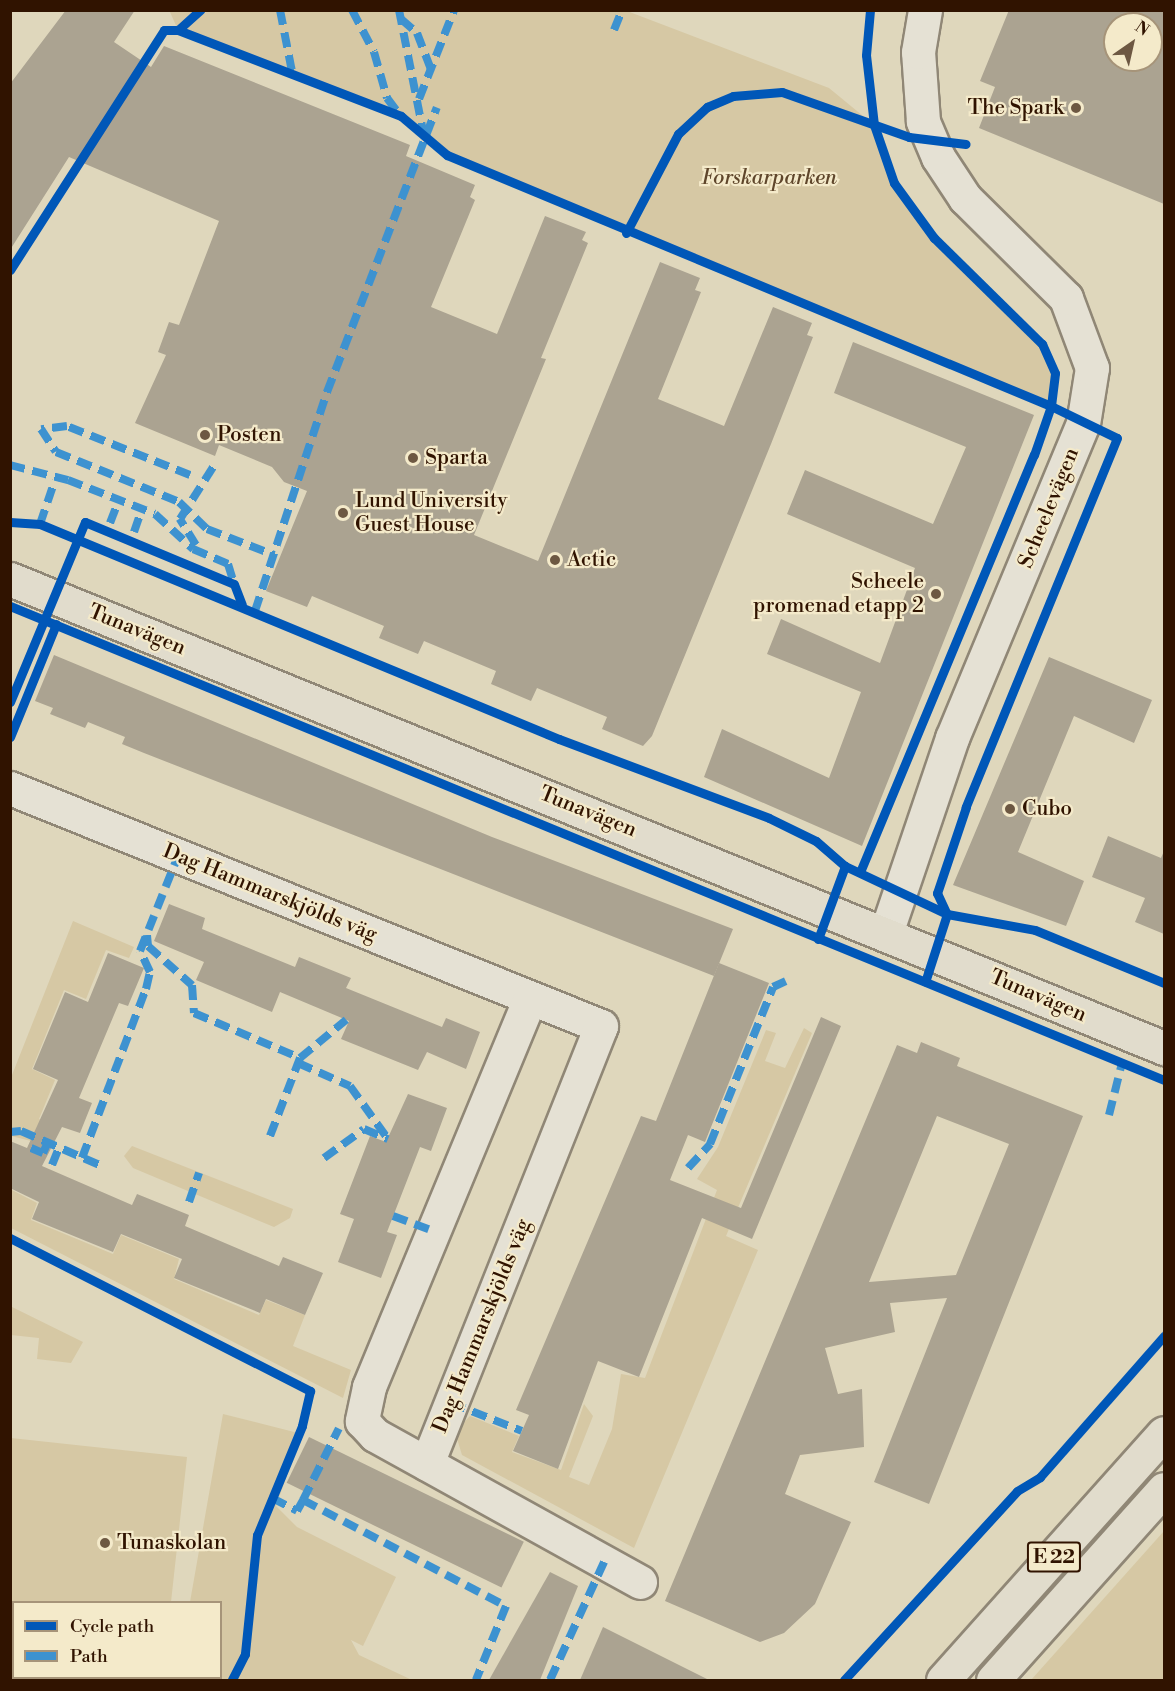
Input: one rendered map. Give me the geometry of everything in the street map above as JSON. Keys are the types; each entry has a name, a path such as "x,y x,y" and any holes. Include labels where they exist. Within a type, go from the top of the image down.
{"main road":[{"name":"Tunavägen","path":"10,579 886,933 1164,1048"},
{"name":"E 22","path":"943,1680 1164,1433"},
{"name":"E 22","path":"993,1680 1164,1489"}],"street":[{"name":"Scheelevägen","path":"886,933 952,738 1083,424 1092,368 1066,298 965,198 938,158 923,121 918,52 925,10"},
{"name":"Dag Hammarskjölds väg","path":"10,788 602,1026 426,1464"},
{"path":"530,998 369,1387 362,1420 367,1429 426,1464 640,1582"}],"green space":[{"name":"Forskarparken","path":"627,11 829,88 874,125 894,183 913,214 1042,344 1055,373 1051,406 447,155 401,116 178,30 170,12"},
{"path":"73,921 134,947 129,958 106,950 86,999 64,990 32,1069 55,1080 39,1119 49,1123 39,1143 11,1136 10,1080"},
{"path":"804,1028 812,1033 726,1236 758,1250 634,1548 462,1455 455,1432 470,1416 519,1436 512,1452 561,1470 584,1404 593,1416 569,1477 589,1485 612,1429 621,1374 645,1378 717,1190 697,1179 718,1147 766,1030 776,1033 765,1061 785,1068"},
{"path":"132,1146 293,1209 290,1218 274,1227 133,1168 124,1156"},
{"path":"10,1189 37,1203 31,1220 113,1254 121,1235 179,1259 174,1279 259,1315 266,1300 305,1315 293,1346 351,1370 343,1398 11,1228"},
{"path":"10,1306 83,1342 71,1363 37,1359 39,1338 11,1335"},
{"path":"223,1414 302,1434 276,1506 297,1527 396,1577 363,1646 351,1640 359,1655 412,1680 177,1680 222,1679 222,1601 190,1601"},
{"name":"Tunaskolan","path":"11,1438 187,1457 171,1601 12,1601 11,1648"},
{"path":"1164,1531 1164,1680 1031,1680"}],"building":[{"path":"66,10 135,10 114,42 151,67 164,46 410,145 406,156 475,185 470,197 475,200 431,307 497,334 545,216 586,232 582,240 588,243 541,358 546,359 474,535 538,561 660,262 700,278 695,290 701,292 658,399 724,426 773,307 812,323 807,335 813,337 771,444 652,736 643,746 602,729 607,717 537,688 531,701 491,684 496,671 424,641 418,654 379,638 384,626 312,596 307,607 266,591 307,491 284,482 272,467 219,445 215,456 135,423 166,355 158,352 169,322 179,325 219,221 69,157 10,250 10,84"},
{"name":"The Spark","path":"1009,10 1164,10 1164,204 979,128 995,87 980,81"},
{"path":"853,342 1034,415 862,846 704,777 722,729 829,778 861,692 767,654 781,619 880,663 915,568 787,514 805,470 933,524 966,447 834,393"},
{"path":"54,655 492,837 733,929 714,976 144,753 122,744 125,737 88,722 85,728 50,714 53,708 35,701"},
{"name":"Cubo","path":"1049,657 1152,700 1134,743 1074,716 1018,852 1084,881 1066,926 953,885"},
{"path":"1108,836 1161,858 1164,851 1164,934 1135,922 1145,898 1092,877"},
{"path":"169,904 205,918 202,929 295,967 299,957 351,978 346,988 442,1027 446,1018 480,1032 466,1069 427,1052 418,1070 341,1039 349,1021 280,992 272,1012 196,980 204,962 154,941"},
{"path":"108,953 144,968 128,1006 119,1003 79,1098 92,1103 80,1133 62,1127 42,1166 132,1205 137,1194 189,1215 185,1226 279,1266 283,1257 323,1273 305,1315 266,1299 260,1313 174,1278 182,1259 121,1234 113,1252 32,1219 39,1202 10,1188 10,1141 27,1148 58,1080 33,1069 65,992 88,1002"},
{"path":"719,963 769,983 705,1142 688,1135 670,1180 741,1208 821,1017 841,1026 752,1239 702,1218 639,1377 598,1361 558,1469 513,1451 529,1415 516,1410 641,1116 656,1121"},
{"path":"921,1042 960,1058 957,1066 1083,1116 929,1504 874,1482 947,1298 890,1303 895,1332 825,1348 838,1394 862,1389 864,1447 800,1455 785,1494 851,1522 815,1604 784,1633 760,1642 665,1601 897,1045 917,1053","holes":["937,1116 1009,1144 956,1275 869,1282"]},
{"path":"408,1094 447,1108 431,1151 420,1147 387,1232 397,1235 381,1278 338,1262 354,1219 340,1214 370,1136 386,1142"},
{"path":"309,1437 524,1542 501,1588 287,1483"},
{"path":"550,1572 578,1586 540,1680 489,1680"},
{"path":"603,1627 709,1680 580,1680"}],"marked path":[{"path":"280,10 292,72"},
{"path":"352,10 374,52 387,98 399,114"},
{"path":"399,10 424,136"},
{"path":"419,99 454,10"},
{"path":"614,30 622,10"},
{"path":"401,19 417,33 431,69"},
{"path":"255,611 327,392 437,107"},
{"path":"190,475 67,426 41,429 56,452 179,502 207,529 274,555"},
{"path":"196,545 180,519 215,464"},
{"path":"10,465 68,480 155,514 193,549 228,564 234,584"},
{"path":"40,524 55,480"},
{"path":"110,523 119,500"},
{"path":"134,532 142,509"},
{"path":"82,1158 146,989 150,972 140,951 178,856"},
{"path":"147,935 148,946 192,985 194,1013 300,1058 346,1020"},
{"path":"688,1168 710,1144 773,987 786,981"},
{"path":"270,1136 300,1058"},
{"path":"298,1063 350,1086 388,1139"},
{"path":"1109,1115 1122,1063"},
{"path":"324,1158 364,1129 388,1139"},
{"path":"10,1132 21,1131 104,1167"},
{"path":"31,1148 43,1153 48,1142"},
{"path":"52,1165 59,1148"},
{"path":"189,1202 199,1173"},
{"path":"393,1216 436,1232"},
{"path":"451,1403 522,1431"},
{"path":"303,1500 339,1428"},
{"path":"272,1498 297,1511 303,1500 506,1606 476,1680"},
{"path":"550,1680 604,1562"}],"cycle path":[{"path":"10,270 164,30 178,30 200,10"},
{"path":"860,872 1034,455 1051,406 1055,373 1042,344 934,238 894,183 874,125 866,55 870,10"},
{"path":"178,30 401,116 447,155 1051,406 1117,438 966,807 937,893 947,914 925,982"},
{"path":"626,233 678,134 707,107 733,96 782,92 909,137 966,144"},
{"path":"10,522 40,524 559,739 769,818 816,841 845,866 947,914 1035,930 1164,983"},
{"path":"10,702 85,522 234,584 242,605"},
{"path":"10,606 1164,1080"},
{"path":"10,737 56,624"},
{"path":"818,939 845,866"},
{"path":"10,1238 310,1391 302,1426 257,1535 245,1654 232,1680"},
{"path":"844,1680 1017,1491 1040,1477 1164,1336"}],"place":[{"name":"The Spark","path":"1076,108"},
{"name":"Posten","path":"205,435"},
{"name":"Sparta","path":"413,458"},
{"name":"Lund University Guest House","path":"343,513"},
{"name":"Actic","path":"555,560"},
{"name":"Scheele promenad etapp 2","path":"936,594"},
{"name":"Cubo","path":"1010,809"},
{"name":"Tunaskolan","path":"105,1543"}]}
